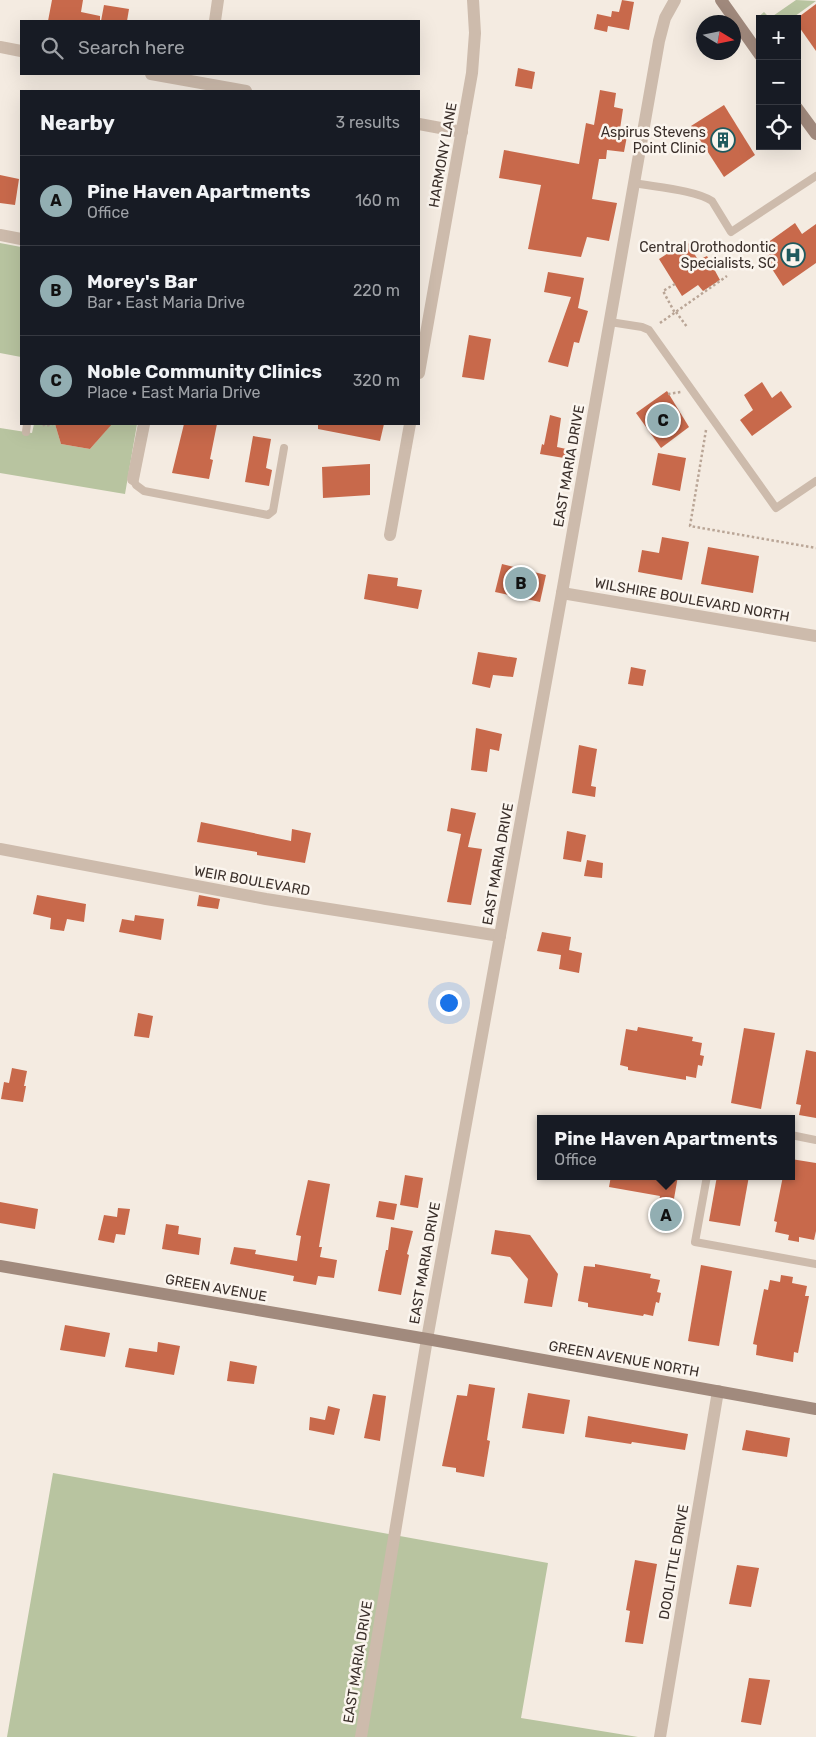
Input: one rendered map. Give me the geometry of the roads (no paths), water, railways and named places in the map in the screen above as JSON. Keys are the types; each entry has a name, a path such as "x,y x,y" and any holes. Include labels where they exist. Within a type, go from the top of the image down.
{"street":[{"path":"215,20 218,0"},
{"name":"HARMONY LANE","path":"421,352 472,73 475,33 473,0"},
{"name":"EAST MARIA DRIVE","path":"361,1737 427,1340 562,593 659,40 665,18 675,0"},
{"path":"721,0 756,48"},
{"path":"0,47 20,51"},
{"path":"157,75 241,90"},
{"path":"801,113 816,134"},
{"path":"420,124 462,132"},
{"path":"0,236 20,239"},
{"path":"133,479 144,425"},
{"path":"390,535 410,425"},
{"name":"WILSHIRE BOULEVARD NORTH","path":"562,593 816,636"},
{"name":"WEIR BOULEVARD","path":"0,849 266,899 500,936"},
{"name":"GREEN AVENUE","path":"0,1266 427,1340"},
{"name":"GREEN AVENUE NORTH","path":"427,1340 816,1410"},
{"name":"DOOLITTLE DRIVE","path":"660,1737 718,1391"}],"lane":[{"path":"634,183 708,198 731,232 816,176"},
{"path":"610,322 642,327 649,330 776,508 816,481"},
{"path":"133,479 136,485 144,491 268,515 273,511 284,448"},
{"path":"795,1136 816,1140"},
{"path":"706,1180 695,1242 816,1264"}],"place":[{"name":"Aspirus Stevens Point Clinic","path":"723,140"},
{"name":"Central Orothodontic Specialists, SC","path":"793,255"},
{"name":"Noble Community Clinics","path":"663,420"},
{"name":"Morey's Bar","path":"521,583"},
{"name":"Pine Haven Apartments","path":"666,1215"}]}
